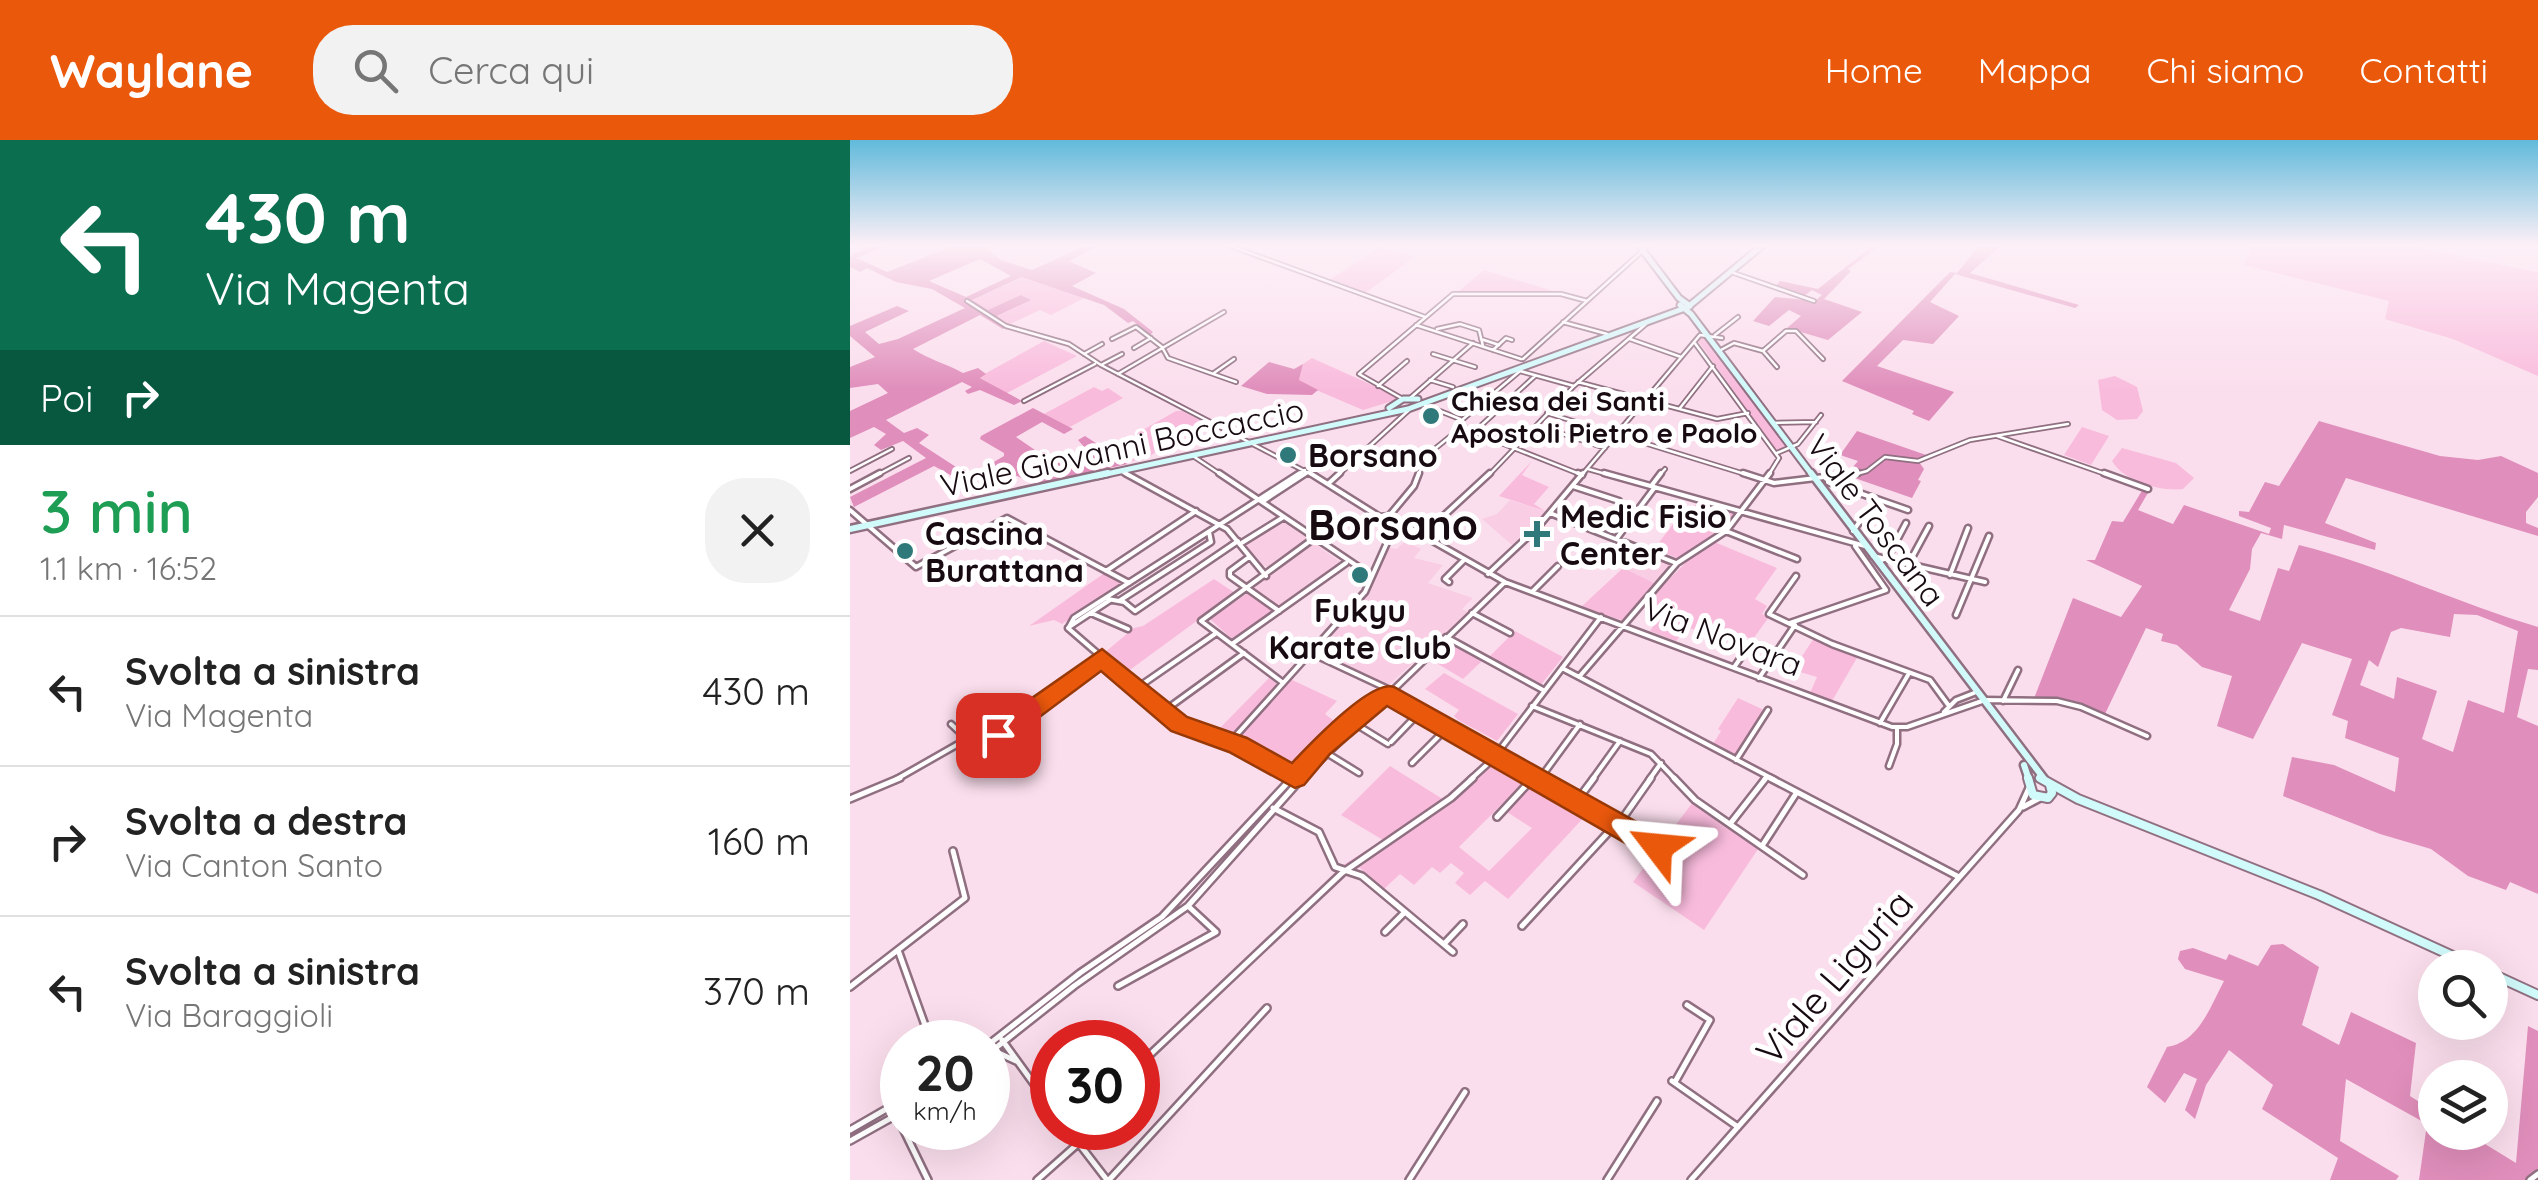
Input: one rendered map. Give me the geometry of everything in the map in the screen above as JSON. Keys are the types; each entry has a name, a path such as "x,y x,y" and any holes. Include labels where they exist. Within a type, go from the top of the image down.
{"street":[{"path":"1359,293 1426,317"},
{"path":"1389,516 1414,486 1426,456 1462,426 1597,293"},
{"name":"Viale Toscana","path":"1675,293 2021,756 2046,782"},
{"path":"1684,305 1708,293"},
{"path":"1684,305 1708,293"},
{"path":"1792,293 1814,300"},
{"path":"1582,475 1474,432 1454,416 1407,403 1359,374 1453,294 1561,294 1588,301"},
{"path":"966,301 1008,326 1070,344 1099,364 1307,471 1380,516 1389,516 1424,534 1488,574 1550,513 1694,342 1704,332 1722,338"},
{"name":"Viale Giovanni Boccaccio","path":"865,524 1407,403 1646,324 1684,305"},
{"name":"Viale Giovanni Boccaccio","path":"1407,403 1684,305"},
{"path":"1118,374 1224,312"},
{"path":"1715,335 1738,317"},
{"path":"1563,322 1607,334"},
{"path":"1432,330 1460,324 1479,330 1482,346"},
{"path":"1424,534 1461,504 1578,382 1646,324"},
{"path":"1416,325 1524,362 1535,376 1574,386"},
{"path":"1112,339 1136,326 1169,358 1236,382"},
{"path":"1763,351 1786,331 1796,331 1823,359"},
{"path":"1134,348 1152,338"},
{"path":"1493,350 1506,338 1512,340"},
{"path":"1481,339 1499,345"},
{"path":"1630,339 1681,358"},
{"name":"Viale Toscana","path":"1694,342 1780,458"},
{"path":"1328,484 1430,380 1473,343"},
{"path":"1084,354 1102,344"},
{"path":"1718,351 1733,344 1763,351 1777,368"},
{"path":"1024,401 1122,354"},
{"path":"1433,354 1475,367"},
{"path":"1214,374 1234,359"},
{"path":"1378,386 1408,361"},
{"path":"1680,408 1713,366"},
{"path":"1474,432 1535,376"},
{"path":"1430,380 1453,387"},
{"path":"1578,382 1718,419 1748,413"},
{"path":"1548,413 1767,481 1825,481 1865,472 1885,457 1918,461 1965,441 2068,424"},
{"path":"1579,677 1677,564 1698,546 1726,531 1767,481 1780,458 1793,450 1820,415"},
{"path":"1772,423 1816,422"},
{"path":"1562,434 1605,448"},
{"path":"1994,435 2148,489"},
{"name":"Viale Giovanni Boccaccio","path":"850,527 1246,441"},
{"path":"850,470 892,449"},
{"path":"1775,454 1793,450"},
{"path":"1192,455 1372,576"},
{"path":"850,489 909,458"},
{"path":"1588,468 1862,544"},
{"path":"1617,538 1665,469"},
{"path":"1121,470 1220,524 1266,576"},
{"path":"1297,778 1230,742 1179,724 1069,626 1129,583 1307,471"},
{"path":"1825,481 1908,510"},
{"path":"1573,486 1620,502"},
{"path":"850,510 918,567 996,521 1010,518 1129,583"},
{"path":"1853,531 1868,510"},
{"path":"1106,571 1196,511"},
{"path":"1550,513 1677,564"},
{"path":"1108,599 1135,610 1229,547 1282,518"},
{"path":"1888,557 1906,523"},
{"path":"1230,742 1365,592 1391,535 1404,524"},
{"path":"1909,563 1929,526"},
{"path":"1950,575 1968,528"},
{"path":"1726,531 1797,559"},
{"path":"1118,602 1211,541 1209,532"},
{"path":"1956,615 1989,536"},
{"path":"1283,683 1202,621 1313,539"},
{"path":"1759,678 1792,624 1886,590 1852,542"},
{"path":"1249,556 1229,572 1279,610"},
{"path":"1874,560 1888,557 1985,582"},
{"path":"1449,582 1445,579 1464,560"},
{"path":"1232,644 1347,562"},
{"path":"1532,592 1558,566"},
{"name":"Via Novara","path":"1488,574 1897,728"},
{"path":"1796,576 1768,614 1832,644 1930,680 1958,709"},
{"path":"1010,1032 1083,971 1188,906 1322,750 1505,582"},
{"path":"1089,611 1128,629"},
{"path":"1472,612 1510,633"},
{"path":"1160,1044 1246,960 1346,871 1451,798 1494,756 1602,617"},
{"path":"1137,688 1216,633"},
{"path":"1446,637 1544,690"},
{"path":"1280,640 1305,659"},
{"path":"1734,668 1746,650"},
{"path":"1164,711 1244,653"},
{"path":"1310,653 1388,691 1419,714 1658,847"},
{"path":"951,724 976,743 998,735 1102,658"},
{"path":"1562,668 1958,877"},
{"path":"2003,701 2018,670"},
{"path":"1880,723 1908,675"},
{"path":"1940,715 1953,703 1974,693"},
{"path":"1889,766 1897,744 1897,728 1980,701 2069,703 2147,736"},
{"path":"1532,706 1621,740 1660,762 1687,793 1803,876"},
{"path":"1736,760 1768,710"},
{"path":"1354,723 1389,742 1419,714"},
{"path":"1497,817 1536,780 1580,724"},
{"path":"1412,763 1445,729"},
{"path":"850,799 892,782 967,739"},
{"path":"1576,802 1621,740"},
{"path":"1322,750 1359,774"},
{"name":"Viale Toscana","path":"2021,756 2029,787"},
{"path":"1522,926 1617,824 1660,762"},
{"path":"1730,824 1767,776"},
{"path":"2044,798 2052,793 2046,782"},
{"path":"2029,787 2046,782 2319,895 2440,950"},
{"path":"2029,787 2044,798 2078,798"},
{"name":"Viale Liguria","path":"1692,1180 2019,810 2029,787"},
{"path":"1762,846 1798,792"},
{"name":"Viale Liguria","path":"2019,810 2044,798"},
{"path":"1271,807 1319,832 1333,865 1362,876 1453,952"},
{"path":"1156,926 1271,807"},
{"path":"850,986 965,898 954,851"},
{"path":"1118,986 1216,932 1188,906"},
{"path":"1384,932 1405,912"},
{"path":"1444,944 1462,924"},
{"path":"898,950 924,1020"},
{"path":"2508,981 2538,995"},
{"path":"1688,1005 1710,1020 1674,1082 1738,1128"},
{"path":"1084,1150 1108,1180 1267,1008"},
{"path":"1010,1053 1030,1080"},
{"path":"1010,1059 1016,1062"},
{"path":"1409,1180 1465,1092"},
{"path":"1608,1180 1658,1101"},
{"path":"850,1130 880,1113"},
{"path":"850,1141 880,1124"},
{"path":"913,1150 928,1180"},
{"path":"1037,1180 1070,1150"},
{"path":"2530,1180 2538,1174"}],"shaded area":[{"path":"938,293 966,297 988,293 972,300 988,310 1021,295 1031,300 997,316 1008,325 1003,329 980,315 913,349 963,373 978,368 986,374 980,378 1022,401 1014,405 980,390 968,394 965,391 972,387 962,382 886,420 904,433 917,428 929,435 919,443 970,476 1004,456 981,436 1033,408 1073,429 1064,434 1042,422 1016,437 1054,463 1085,448 1078,440 1085,436 1128,464 1034,484 1000,468 967,484 934,466 854,507 850,497 926,458 903,441 881,450 874,445 886,434 874,427 850,438 850,411 888,393 878,384 850,388 850,367 875,357 850,336 850,326 897,306 909,311 865,332 879,344 965,308"},
{"path":"989,293 1072,293 1086,297 1051,315 1040,310 1008,325 996,317 1030,300 1021,295 988,310 970,301"},
{"path":"1067,293 1087,293 1124,309 1153,332 1150,335 1133,321 1128,323 1104,305"},
{"path":"1817,293 1830,293 1824,299 1862,312 1828,340 1787,328 1801,316 1789,310 1769,326 1753,321 1775,297 1815,301 1822,295"},
{"path":"1930,293 1938,293 1930,302 1959,316 1933,344 1903,340 1877,366 1954,392 1929,421 1842,381"},
{"path":"2020,293 2037,293 2079,305 2075,308"},
{"path":"2355,293 2538,293 2538,376 2453,339 2385,319 2389,301"},
{"path":"1703,334 1786,450 1776,450 1698,341"},
{"path":"1044,341 1077,356 1007,393 979,377"},
{"path":"1312,358 1394,395 1396,400 1363,410 1302,384 1299,380 1303,364"},
{"path":"1269,362 1294,369 1303,364 1299,380 1318,390 1312,395 1267,394 1241,386"},
{"path":"2115,376 2137,387 2143,411 2137,419 2117,420 2102,410 2098,380"},
{"path":"1094,387 1102,391 1108,388 1123,398 1068,428 1044,414"},
{"path":"1176,411 1205,423 1148,457 1128,462 1108,450"},
{"path":"2319,421 2440,456 2478,460 2501,456 2538,473 2538,497 2526,512 2526,523 2538,528 2538,536 2346,478 2325,523 2376,543 2375,550 2284,525 2282,539 2261,533 2252,549 2250,569 2229,610 2260,621 2278,568 2289,571 2299,545 2538,627 2538,670 2528,669 2517,717 2538,726 2538,894 2510,882 2506,890 2468,876 2431,849 2380,834 2283,796 2292,757 2334,765 2395,792 2399,758 2345,738 2348,721 2332,715 2352,659 2302,643 2253,739 2217,726 2232,676 2202,667 2177,645 2161,641 2163,634 2146,628 2105,714 2072,701 2033,701 2073,598 2121,617 2142,586 2086,560 2095,560 2112,521 2123,522 2143,489 2149,491 2138,510 2173,524 2184,505 2269,534 2271,528 2239,516 2239,511 2249,512 2265,482 2279,486","holes":["2454,614 2477,615 2518,631 2504,713 2468,700 2453,752 2422,739 2437,691 2397,677 2394,699 2360,685 2369,660 2378,667 2391,632 2401,628 2450,637"]},
{"path":"2082,427 2109,436 2091,465 2064,455"},
{"path":"1857,431 1929,456 1919,462 1924,469 1912,498 1846,475 1858,461 1840,455"},
{"path":"2122,448 2176,463 2194,478 2183,489 2143,484 2112,461"},
{"path":"1532,461 1522,475 1549,487 1534,504 1545,511 1499,496"},
{"path":"1510,500 1547,512 1512,545 1482,519 1497,514"},
{"path":"1697,503 1739,514 1680,559 1654,549 1679,516 1686,518"},
{"path":"1282,520 1309,538 1270,568 1260,564 1245,544"},
{"path":"1405,541 1421,549 1414,558 1443,565 1428,583 1473,598 1462,609 1468,612 1389,685 1314,652 1368,592 1388,548 1397,549"},
{"path":"1712,541 1777,568 1755,599 1767,606 1762,614 1769,617 1753,639 1706,625 1700,632 1687,627 1676,641 1650,631 1657,621 1650,617 1658,608 1647,602 1702,546"},
{"path":"1312,542 1342,563 1280,607 1253,588"},
{"path":"1633,551 1672,566 1656,584 1619,567"},
{"path":"1623,568 1656,584 1624,621 1581,607"},
{"path":"1106,572 1125,583 1062,624 1054,620 1029,626"},
{"path":"1214,579 1235,593 1127,672 1104,653 1134,628"},
{"path":"1248,593 1274,611 1233,640 1210,619"},
{"path":"1515,631 1563,657 1540,686 1488,658"},
{"path":"1814,638 1858,656 1832,701 1810,693 1817,677 1793,670"},
{"path":"1448,640 1483,660 1463,679 1428,658"},
{"path":"1444,673 1518,714 1497,741 1458,720 1454,716 1459,710 1425,689"},
{"path":"1269,678 1278,685 1230,738 1216,732"},
{"path":"1290,679 1337,701 1325,714 1338,724 1302,762 1288,767 1238,739"},
{"path":"1738,698 1764,710 1735,756 1713,744"},
{"path":"1494,761 1527,779 1459,847 1489,871 1532,828 1507,812 1533,783 1588,813 1508,899 1485,881 1470,895 1455,883 1464,873 1451,863 1440,873 1432,867 1414,885 1400,874 1384,889 1360,868 1340,867 1383,840 1341,815 1390,766 1449,803"},
{"path":"1693,802 1758,849 1704,930 1633,882"},
{"path":"2283,944 2319,967 2302,1025 2339,1045 2351,1012 2416,1043 2410,1096 2418,1101 2418,1119 2346,1079 2340,1141 2399,1176 2396,1180 2330,1180 2338,1158 2262,1109 2273,1085 2229,1050 2206,1085 2195,1119 2185,1110 2197,1079 2184,1073 2165,1103 2147,1087 2167,1047 2195,1031 2224,981 2185,969 2178,959 2180,951 2193,948 2226,960 2229,954 2258,966 2271,945"},
{"path":"2528,1026 2538,1031 2538,1180 2419,1180 2423,1150 2495,1150 2516,1163"}],"place":[{"name":"Chiesa dei Santi Apostoli Pietro e Paolo","path":"1431,416"},
{"name":"Borsano","path":"1288,455"},
{"name":"Medic Fisio Center","path":"1537,534"},
{"name":"Cascina Burattana","path":"905,551"},
{"name":"Fukyu Karate Club","path":"1360,575"}],"district":[{"name":"Borsano","path":"1393,524"}],"route":[{"path":"998,735 1102,658 1179,724 1238,745 1295,777 1322,747 1386,694 1658,847"}]}
